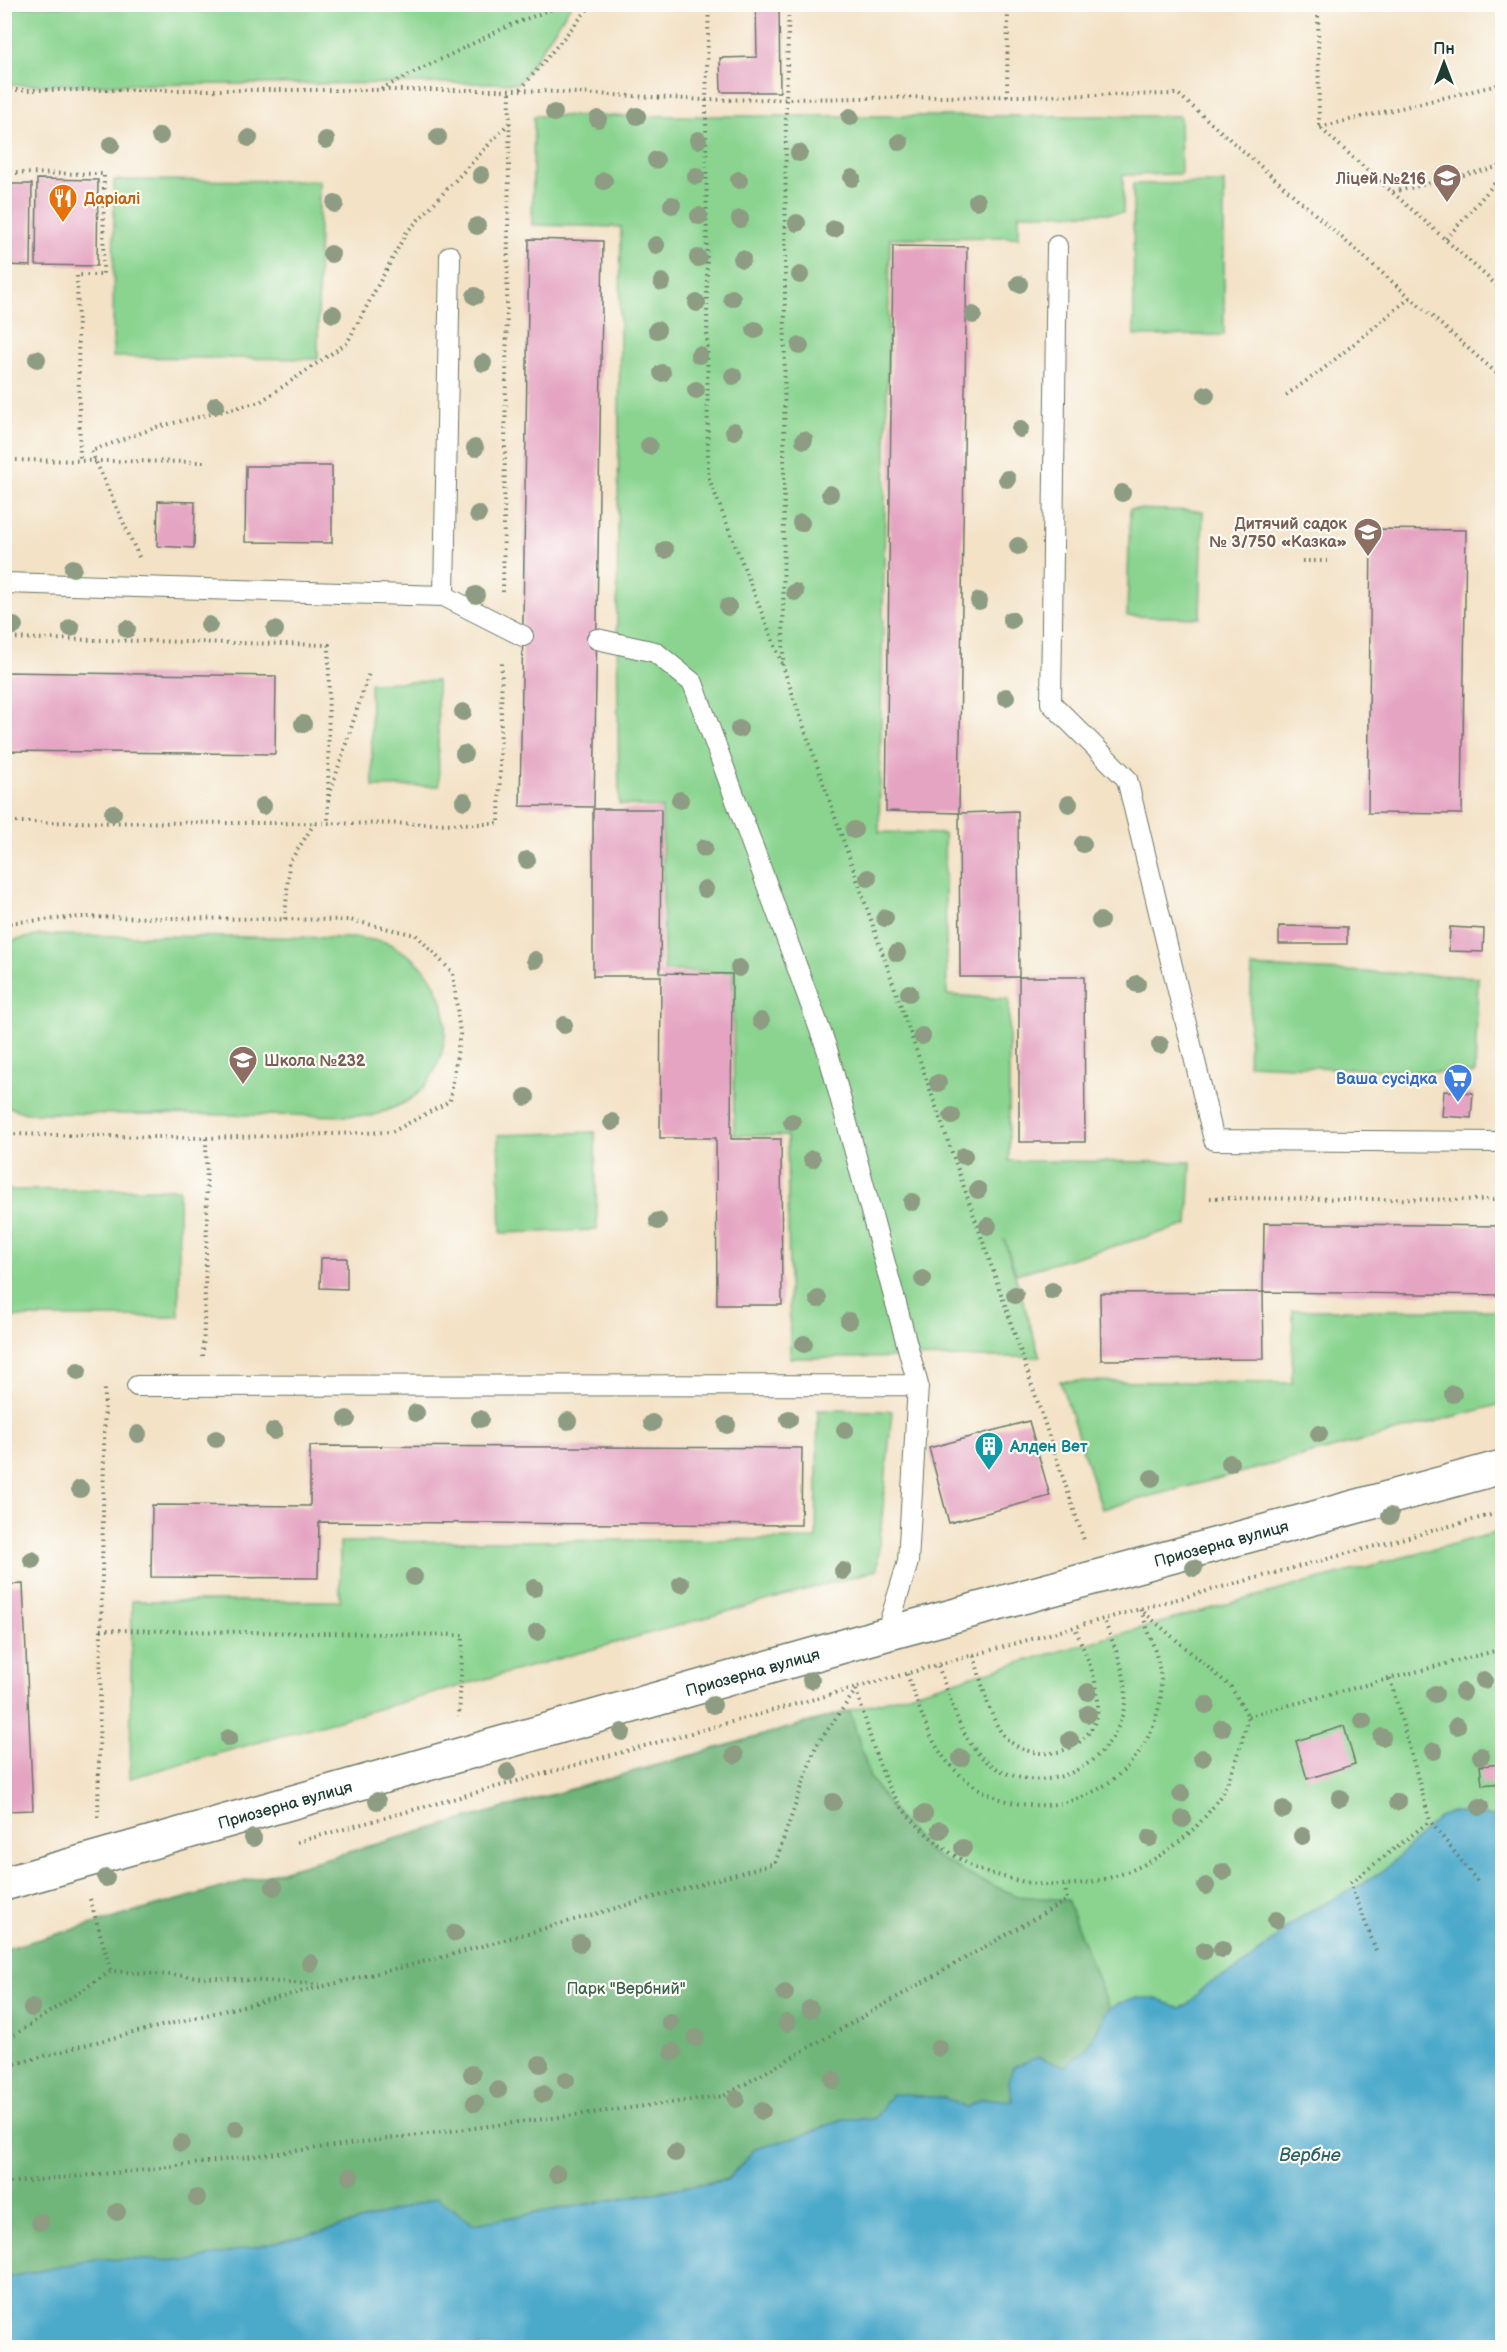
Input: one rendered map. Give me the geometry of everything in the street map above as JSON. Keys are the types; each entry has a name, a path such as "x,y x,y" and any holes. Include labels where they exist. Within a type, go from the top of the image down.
{"street":[{"name":"Приозерна вулиця","path":"4,1884 886,1634 1503,1467"}],"lane":[{"path":"1057,246 1051,703 1127,778 1214,1140 1503,1142"},
{"path":"444,596 450,256"},
{"path":"4,583 444,596 523,636"},
{"path":"597,639 655,652 693,683 827,1049 918,1385 908,1562 886,1634"},
{"path":"137,1386 918,1385"}],"path":[{"path":"380,90 508,26 565,4"},
{"path":"521,90 592,4"},
{"path":"709,4 706,100 708,476 783,667 1086,1545"},
{"path":"783,667 786,99 789,4"},
{"path":"1007,96 1008,4"},
{"path":"1318,4 1319,127 1503,290"},
{"path":"1319,127 1503,84"},
{"path":"4,90 521,90 706,100 1178,94 1503,378"},
{"path":"4,822 499,824 510,90"},
{"path":"153,587 91,451 157,427 260,402 347,343 406,233 509,122"},
{"path":"1393,192 1503,166"},
{"path":"4,173 64,176 104,174 103,275 77,275 80,460"},
{"path":"1446,239 1503,175"},
{"path":"1286,396 1412,297"},
{"path":"4,460 207,462"},
{"path":"1302,561 1326,561"},
{"path":"4,638 329,645 328,824"},
{"path":"328,800 369,673"},
{"path":"285,919 289,863 315,824"},
{"path":"4,923 81,917 350,920 416,935 453,973 460,1034 450,1101 392,1132 206,1138 4,1134"},
{"path":"202,1386 207,1222 206,1138"},
{"path":"1210,1198 1503,1200"},
{"path":"99,1817 105,1384 137,1386"},
{"path":"296,1843 1140,1609 1503,1512"},
{"path":"907,1674 937,1749 956,1772 980,1790 1007,1801 1037,1806 1066,1802 1094,1792 1119,1776 1139,1755 1153,1728 1160,1700 1161,1671 1140,1609"},
{"path":"856,1689 883,1774 906,1813 938,1845 977,1869 1020,1882 1065,1886 1109,1879 1151,1862 1188,1835 1217,1801 1237,1760 1248,1716 1231,1687 1140,1609"},
{"path":"938,1666 967,1739 985,1760 1008,1773 1034,1779 1060,1777 1085,1767 1105,1750 1119,1727 1125,1701 1124,1675 1104,1619"},
{"path":"974,1656 995,1722 1004,1736 1018,1747 1034,1754 1051,1755 1068,1749 1082,1739 1092,1726 1098,1709 1098,1692 1075,1627"},
{"path":"101,1630 462,1635 459,1718"},
{"path":"1248,1716 1503,1649"},
{"path":"1390,1679 1430,1821 1478,1882"},
{"path":"4,2067 92,2043 447,1956 776,1863 816,1746 856,1689"},
{"path":"1376,1950 1350,1883 1430,1821"},
{"path":"4,2183 145,2170 724,2096 1067,1900 1065,1886"},
{"path":"80,1902 102,1896"},
{"path":"90,1899 111,1971"},
{"path":"4,2042 111,1971 330,1985"}],"green space":[{"path":"571,4 519,83 5,85 5,7"},
{"path":"534,116 1180,116 1181,174 1123,175 1123,213 1019,214 1019,237 890,238 879,832 944,834 947,995 1009,999 1009,1161 1191,1162 1188,1225 1016,1274 1004,1239 1040,1357 790,1358 787,1136 734,1135 733,972 664,971 662,808 619,804 617,620 621,227 532,225"},
{"path":"114,180 319,181 318,359 113,357"},
{"path":"1224,183 1224,335 1134,336 1133,184"},
{"path":"1130,509 1203,511 1200,618 1127,616"},
{"path":"437,681 439,786 373,787 370,683"},
{"path":"40,935 357,938 385,942 418,963 431,978 444,1013 445,1032 442,1051 435,1070 419,1093 400,1105 372,1116 26,1113 5,1106 5,944"},
{"path":"1252,967 1478,977 1475,1074 1248,1064"},
{"path":"595,1132 597,1230 501,1233 498,1135"},
{"path":"179,1189 179,1317 5,1317 5,1190"},
{"path":"1293,1310 1502,1310 1502,1404 1102,1509 1060,1381 1292,1383"},
{"path":"818,1410 892,1411 877,1570 130,1778 132,1601 340,1601 340,1542 816,1539"},
{"name":"Парк \"Вербний\"","path":"1502,1531 1502,1817 1451,1812 1439,1817 1384,1870 1301,1917 1239,1968 1200,1990 1189,2005 1180,2008 1154,1998 727,2179 473,2224 5,2278 4,1949 1227,1604"},
{"name":"Парк \"Вербний\"","path":"850,1711 870,1778 897,1817 932,1854 975,1878 1018,1896 1067,1900 1109,2008 1086,2049 1065,2066 1038,2058 1009,2082 1012,2101 982,2098 966,2108 945,2098 874,2119 843,2119 804,2135 755,2149 727,2179 473,2224 437,2198 333,2229 191,2261 96,2259 5,2278 5,1949"}],"water":[{"name":"Вербне","path":"1451,1812 1502,1817 1502,2347 5,2347 5,2278 96,2259 191,2261 333,2229 437,2198 473,2224 727,2180 755,2149 804,2135 843,2119 874,2119 892,2094 945,2098 966,2108 982,2098 1012,2101 1009,2082 1012,2067 1038,2057 1065,2066 1086,2049 1109,2008 1132,1998 1154,1998 1180,2008 1189,2005 1200,1990 1239,1968 1301,1917 1384,1870 1439,1817"}],"building":[{"path":"756,4 779,4 780,92 721,92 720,58 757,57"},
{"path":"37,179 98,180 97,266 36,265"},
{"path":"4,184 32,184 31,266 4,265"},
{"path":"529,239 603,241 594,807 520,806"},
{"path":"893,246 967,247 959,813 886,811"},
{"path":"246,466 332,466 332,543 245,542"},
{"path":"158,501 195,502 194,548 157,546"},
{"path":"1371,529 1466,530 1462,814 1368,813"},
{"path":"4,672 276,676 275,754 4,751"},
{"path":"593,809 661,809 660,973 732,974 731,1139 781,1139 782,1305 717,1305 716,1138 660,1138 661,976 593,976"},
{"path":"1018,811 1019,977 960,977 959,813"},
{"path":"1279,926 1347,927 1347,944 1279,944"},
{"path":"1450,927 1484,929 1483,952 1449,951"},
{"path":"1019,977 1084,977 1085,1142 1019,1142"},
{"name":"Ваша сусідка","path":"1444,1091 1473,1093 1471,1118 1442,1116"},
{"path":"1264,1223 1502,1226 1502,1295 1263,1292"},
{"path":"321,1258 347,1258 347,1289 320,1288"},
{"path":"1263,1292 1264,1359 1101,1360 1100,1293"},
{"name":"Алден Вет","path":"1029,1421 1050,1496 949,1523 929,1448"},
{"path":"310,1446 802,1448 801,1525 319,1522 318,1578 151,1577 152,1505 310,1506"},
{"path":"23,1584 33,1810 4,1811 4,1585"},
{"path":"1344,1726 1355,1764 1307,1779 1296,1741"},
{"path":"1502,1764 1502,1783 1482,1785 1480,1766"}],"place":[{"name":"Ліцей №216","path":"1447,204"},
{"name":"Даріалі","path":"63,224"},
{"name":"Дитячий садок № 3/750 «Казка»","path":"1368,558"},
{"name":"Школа №232","path":"243,1086"},
{"name":"Ваша сусідка","path":"1458,1104"},
{"name":"Алден Вет","path":"989,1472"}]}
